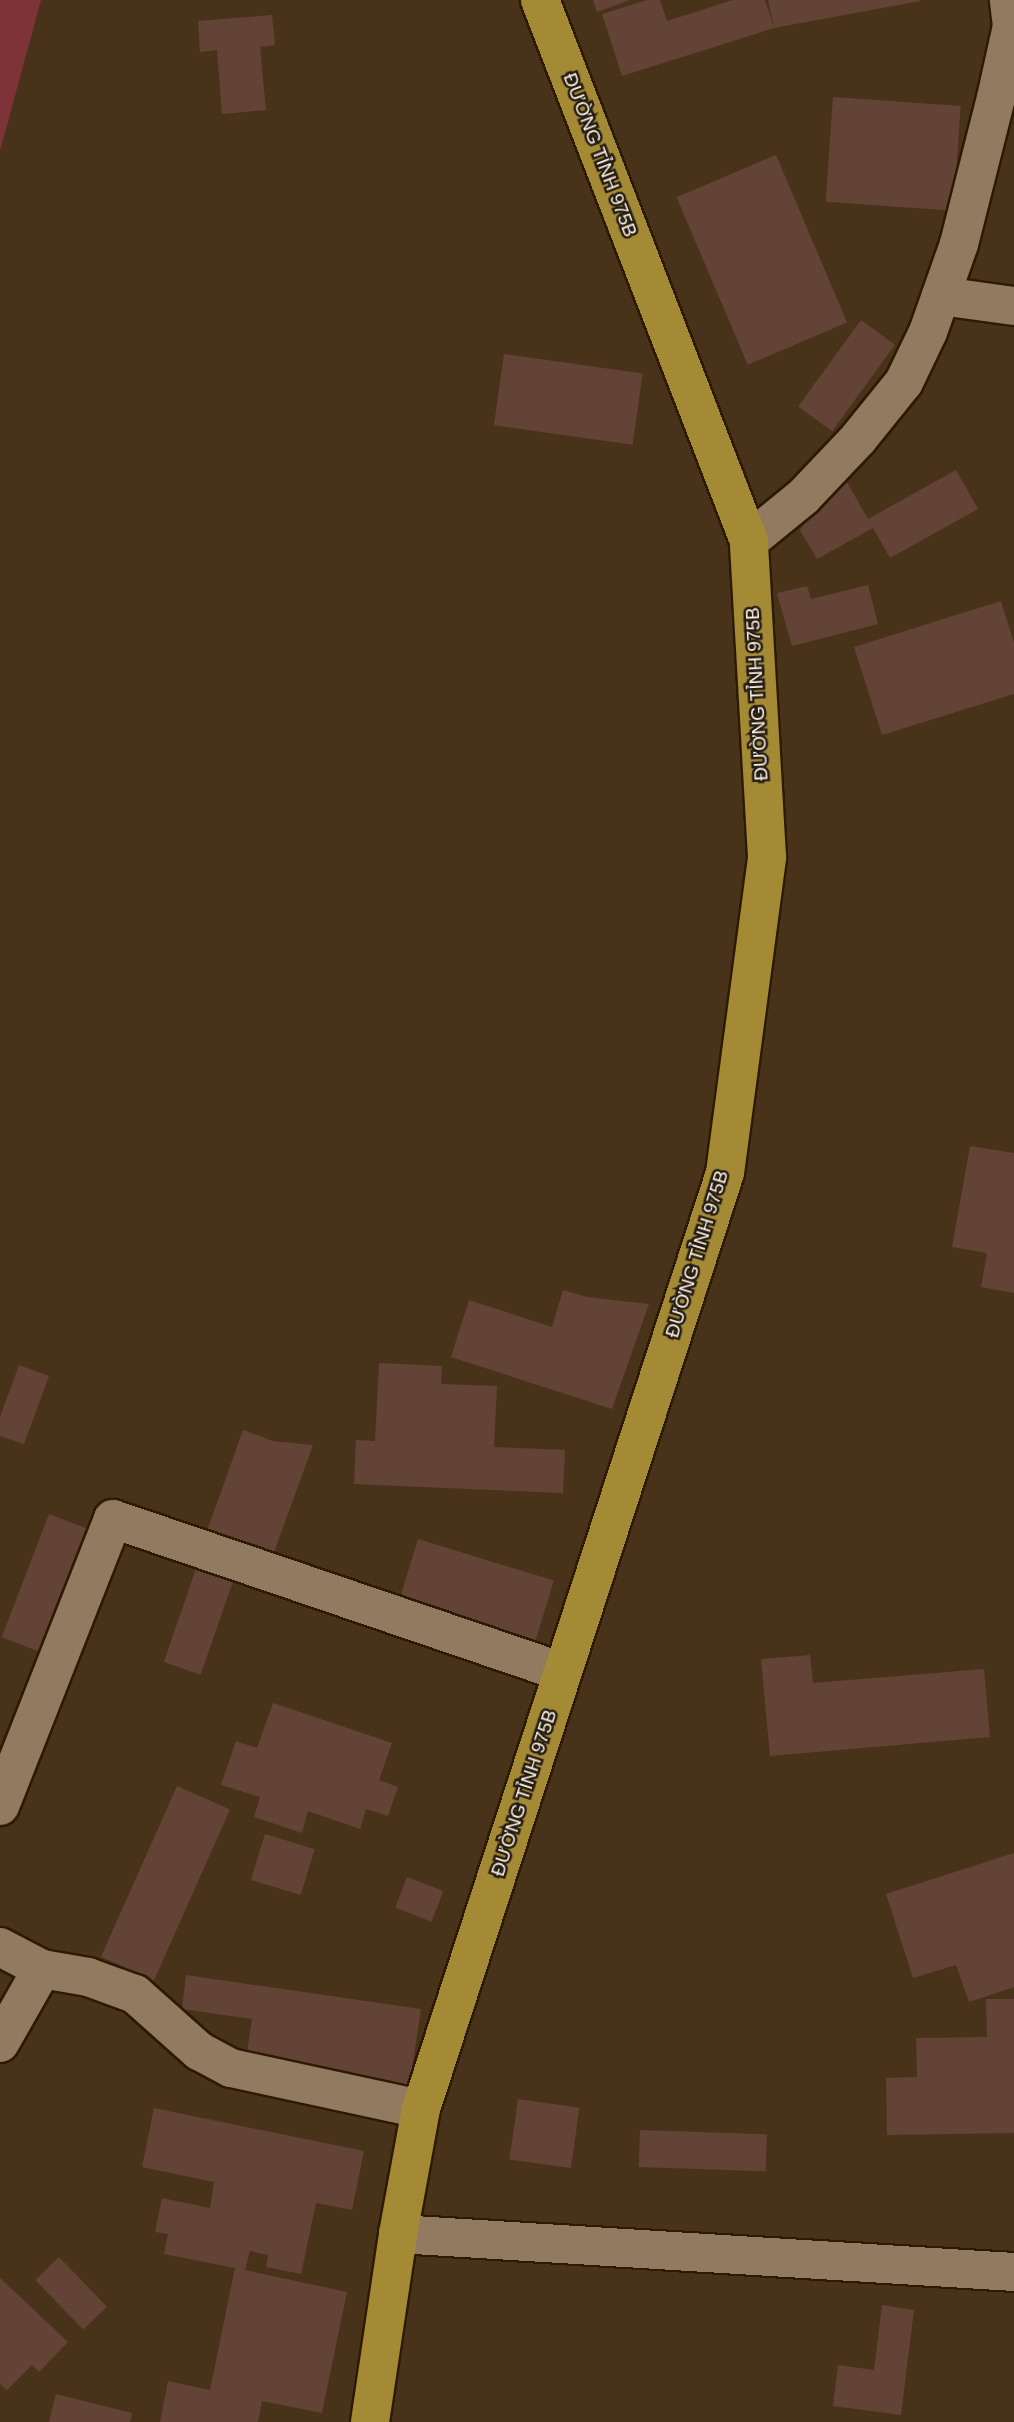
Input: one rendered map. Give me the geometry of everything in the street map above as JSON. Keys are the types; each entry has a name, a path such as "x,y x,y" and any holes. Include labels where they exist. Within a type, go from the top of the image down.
{"main road":[{"name":"ĐƯỜNG TỈNH 975B","path":"370,2422 398,2234 421,2109 725,1173 767,857 749,541 540,0"}],"street":[{"path":"749,541 803,497 858,439 904,382 928,332 959,244 1012,26 1009,0"},
{"path":"980,158 1014,102"},
{"path":"941,296 1014,306"},
{"path":"0,1806 113,1519 563,1672"},
{"path":"0,1947 42,1969 88,1976 135,1994 199,2051 232,2068 421,2109"},
{"path":"0,2043 42,1969"},
{"path":"398,2234 1014,2272"}],"shaded area":[{"path":"0,0 41,0 0,151"}],"building":[{"path":"593,0 630,0 597,12"},
{"path":"647,0 660,0 667,21 733,0 765,0 774,28 622,76 602,14"},
{"path":"768,0 920,0 920,1 774,28"},
{"path":"272,15 275,45 260,47 266,110 222,114 217,50 200,52 198,21"},
{"path":"833,97 961,106 953,211 826,202"},
{"path":"776,155 847,323 748,365 677,197"},
{"path":"861,320 895,345 832,431 798,407"},
{"path":"504,354 643,373 633,445 494,425"},
{"path":"956,470 978,509 890,558 873,528 817,559 800,530 821,496 847,482 868,519"},
{"path":"868,585 878,624 792,646 777,593 807,586 811,599"},
{"path":"1001,601 1014,643 1014,694 882,735 854,647"},
{"path":"970,1146 1014,1153 1014,1293 981,1287 987,1253 952,1247"},
{"path":"563,1290 587,1297 649,1304 612,1409 451,1357 469,1300 552,1327"},
{"path":"379,1363 442,1366 441,1384 497,1386 494,1447 565,1450 563,1493 354,1484 356,1440 375,1441"},
{"path":"19,1365 49,1376 24,1444 0,1436 0,1417"},
{"path":"243,1430 273,1441 313,1445 269,1566 203,1542"},
{"path":"49,1514 86,1528 39,1652 2,1637"},
{"path":"418,1539 554,1581 534,1645 398,1603"},
{"path":"199,1560 236,1573 201,1675 164,1662"},
{"path":"810,1655 813,1683 984,1669 990,1737 770,1756 761,1659"},
{"path":"273,1703 392,1743 379,1780 398,1787 388,1816 366,1809 360,1829 308,1811 302,1833 254,1817 260,1797 221,1785 236,1741 257,1748"},
{"path":"177,1786 230,1810 154,1980 101,1957"},
{"path":"265,1834 315,1849 301,1895 251,1880"},
{"path":"1014,1853 1014,1987 969,2002 956,1965 913,1978 886,1894"},
{"path":"407,1877 443,1891 432,1922 395,1908"},
{"path":"186,1975 421,2009 409,2089 245,2066 252,2019 182,2009"},
{"path":"986,1999 1014,1999 1014,2133 887,2135 886,2078 917,2077 916,2038 987,2037"},
{"path":"518,2099 579,2108 571,2168 510,2159"},
{"path":"154,2108 364,2151 352,2210 316,2203 301,2274 266,2267 268,2255 250,2251 245,2270 347,2292 322,2413 262,2401 258,2422 160,2422 168,2381 210,2390 235,2268 164,2254 168,2234 155,2232 162,2198 210,2208 214,2182 142,2167"},
{"path":"640,2130 767,2134 766,2171 639,2167"},
{"path":"59,2257 107,2307 83,2330 35,2280"},
{"path":"0,2278 68,2342 39,2372 32,2365 7,2390 0,2384"},
{"path":"882,2305 914,2310 901,2415 833,2406 838,2365 874,2370"},
{"path":"56,2394 132,2413 130,2422 49,2422"}]}
